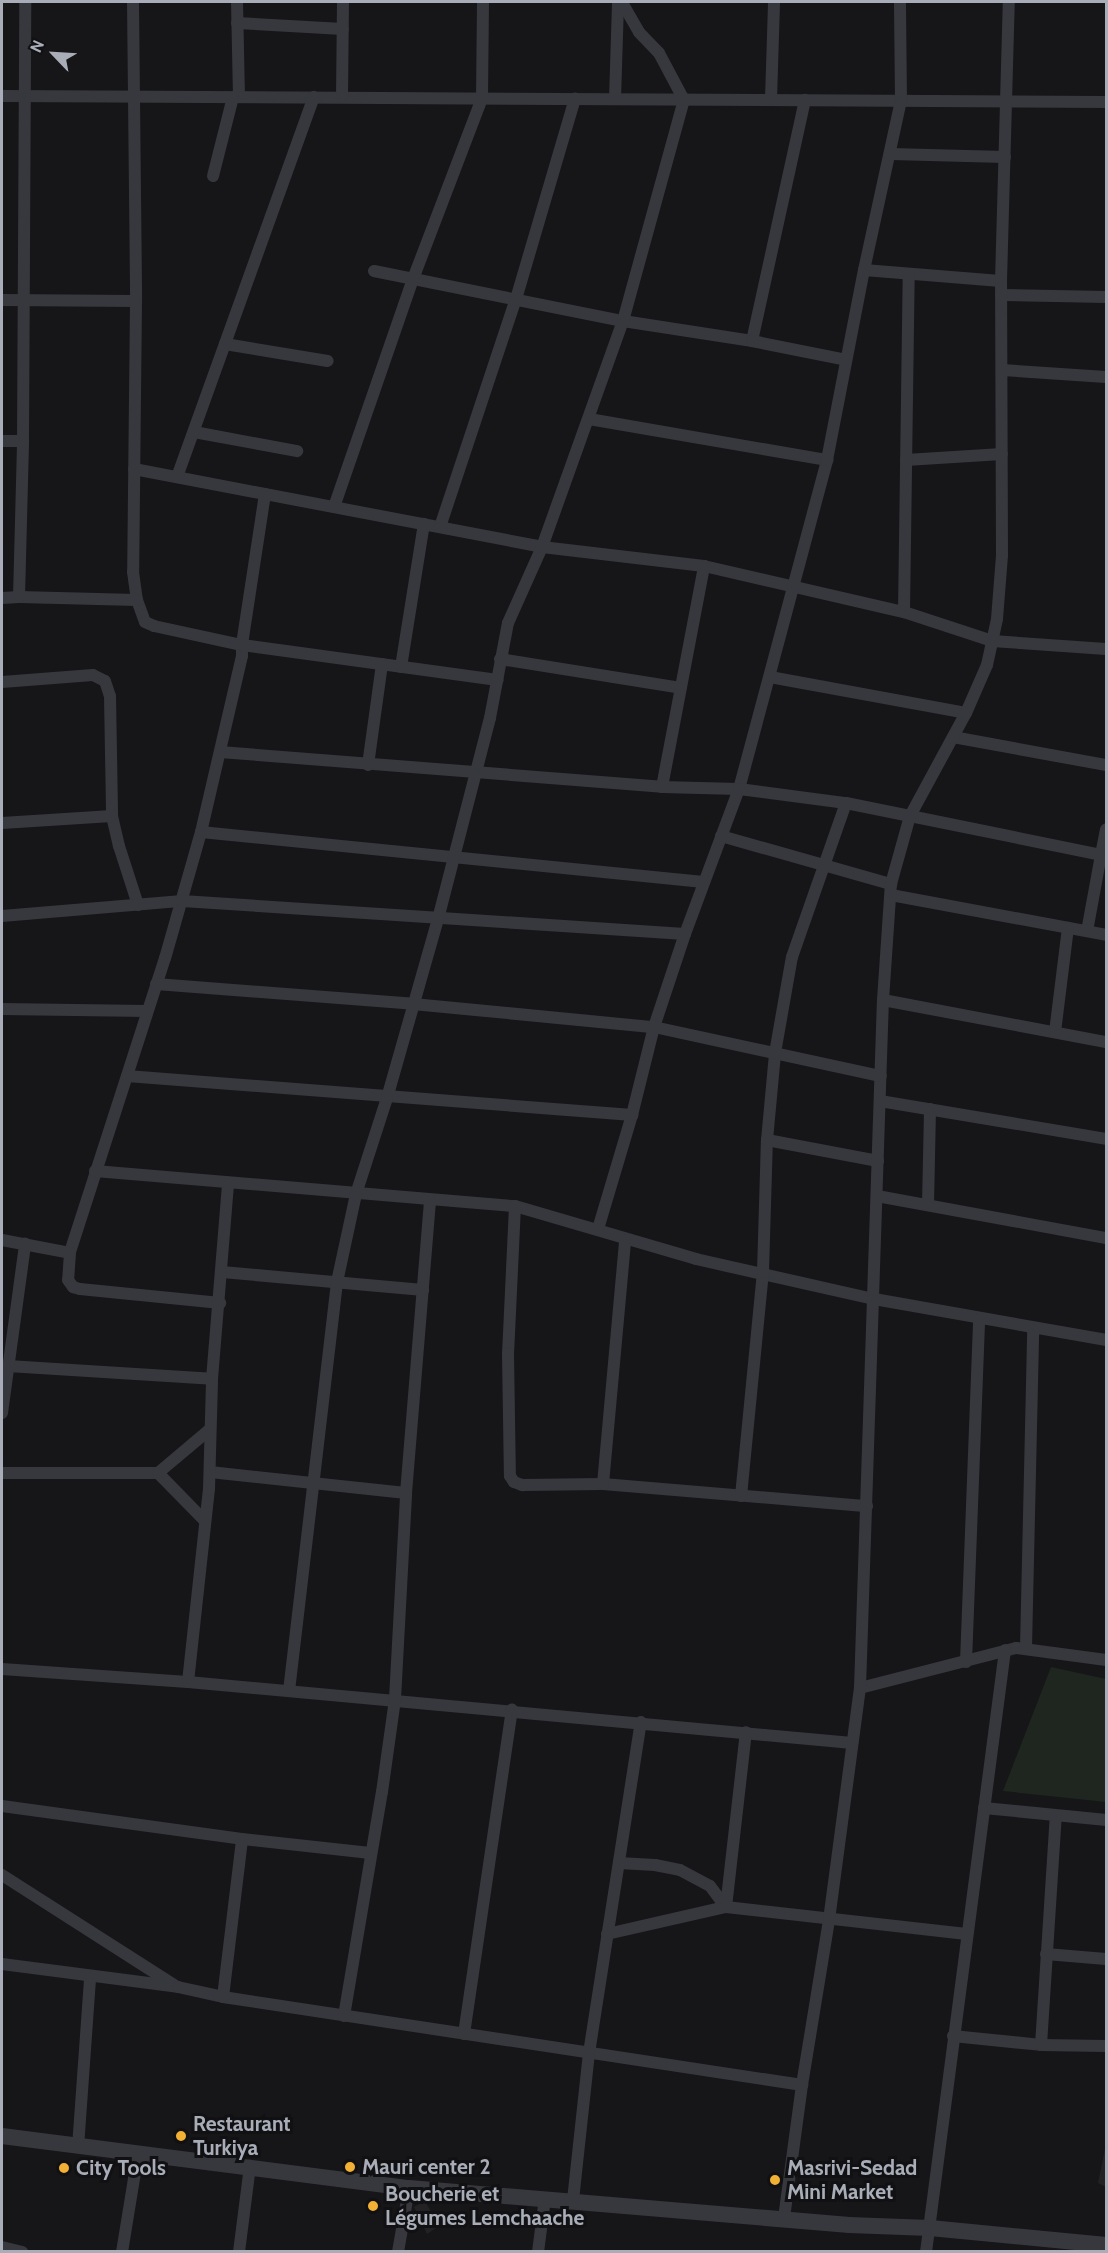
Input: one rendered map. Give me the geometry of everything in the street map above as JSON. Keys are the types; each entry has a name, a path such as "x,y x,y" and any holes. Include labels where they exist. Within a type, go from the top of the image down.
{"street":[{"path":"19,597 23,441 25,2"},
{"path":"132,2 136,302 133,572 137,600 145,622 154,626 242,645 498,680"},
{"path":"213,176 236,97 237,2"},
{"path":"342,98 343,2"},
{"path":"334,507 413,279 482,98 483,2"},
{"path":"615,99 620,2"},
{"path":"289,1691 337,1282 356,1194 387,1098 438,919 498,680 508,623 542,547 623,321 684,100 659,53 639,32 620,2"},
{"path":"771,99 774,2"},
{"path":"598,1229 632,1115 654,1027 685,934 740,789 827,460 864,270 901,101 900,2"},
{"path":"784,2218 802,2085 830,1920 860,1688 880,1101 891,890 910,816 966,713 987,665 997,619 1002,555 1001,281 1009,2"},
{"path":"237,23 343,30"},
{"path":"2,96 1107,102"},
{"path":"177,477 314,98"},
{"path":"440,527 516,299 575,98"},
{"path":"752,342 805,100"},
{"path":"891,154 1005,157"},
{"path":"864,270 1001,281"},
{"path":"374,271 623,321 846,360"},
{"path":"904,612 909,274"},
{"path":"1001,295 1107,297"},
{"path":"2,300 136,302"},
{"path":"225,344 328,361"},
{"path":"1002,370 1107,377"},
{"path":"588,419 827,460"},
{"path":"194,432 297,451"},
{"path":"2,441 23,441"},
{"path":"906,460 1002,454"},
{"path":"134,469 542,547 704,566 795,585 904,612 992,641 1107,649"},
{"path":"220,1303 73,1287 68,1280 70,1253 182,901 201,832 237,684 265,494"},
{"path":"401,667 424,524"},
{"path":"662,787 704,566"},
{"path":"2,598 137,600"},
{"path":"500,659 681,688"},
{"path":"368,765 382,664"},
{"path":"2,682 93,675 105,681 110,696 112,816 138,905"},
{"path":"770,677 966,713"},
{"path":"952,737 1107,765"},
{"path":"220,752 662,787 740,789 846,803 1101,855"},
{"path":"741,1496 763,1272 767,1140 775,1053 792,957 846,803"},
{"path":"2,823 112,816"},
{"path":"1087,931 1107,829"},
{"path":"201,832 704,882"},
{"path":"722,836 826,865 891,890 1107,935"},
{"path":"2,916 182,901 685,934"},
{"path":"1055,1032 1068,928"},
{"path":"156,984 413,1004 654,1027 881,1076"},
{"path":"884,1000 1107,1041"},
{"path":"2,1010 147,1011"},
{"path":"127,1076 387,1098 632,1115"},
{"path":"880,1101 1107,1139"},
{"path":"928,1205 930,1109"},
{"path":"767,1140 878,1161"},
{"path":"95,1171 515,1206 696,1259 763,1272 874,1299 1033,1329 1107,1340"},
{"path":"188,1682 210,1472 209,1430 212,1379 228,1183"},
{"path":"877,1196 1107,1238"},
{"path":"344,2016 395,1700 406,1493 430,1200"},
{"path":"515,1206 508,1354 510,1476 514,1482 522,1485 603,1484 867,1506"},
{"path":"2,1240 70,1253"},
{"path":"603,1484 625,1240"},
{"path":"2,1413 25,1244"},
{"path":"222,1272 423,1290"},
{"path":"966,1662 979,1319"},
{"path":"1026,1648 1033,1329"},
{"path":"8,1366 212,1379"},
{"path":"2,1473 158,1473 209,1430"},
{"path":"210,1472 406,1493"},
{"path":"158,1473 204,1520"},
{"path":"860,1688 1005,1650 1026,1648 1107,1660"},
{"path":"926,2252 952,2036 1005,1650"},
{"path":"2,1669 188,1682 512,1710 852,1743"},
{"path":"464,2034 512,1710"},
{"path":"573,2200 589,2053 641,1722"},
{"path":"726,1907 746,1732"},
{"path":"2,1806 242,1839 370,1853"},
{"path":"984,1808 1107,1820"},
{"path":"1041,2045 1056,1816"},
{"path":"223,1997 242,1839"},
{"path":"618,1863 655,1865 680,1870 710,1886 726,1907"},
{"path":"2,1875 178,1987"},
{"path":"607,1934 726,1907 966,1934"},
{"path":"1046,1954 1107,1959"},
{"path":"2,1964 90,1978 178,1987 223,1997 802,2085"},
{"path":"78,2147 90,1978"},
{"path":"952,2036 1041,2045 1107,2046"},
{"path":"2,2136 409,2188 849,2225 930,2228 1083,2248 1107,2245"},
{"path":"122,2252 138,2154"},
{"path":"239,2252 249,2166"},
{"path":"398,2252 409,2188"},
{"path":"538,2252 545,2198"},
{"path":"2,2247 22,2252"}],"shaded area":[{"path":"1051,1667 1106,1679 1106,1802 1003,1791"},
{"path":"1106,2144 1106,2187 1098,2183"},
{"path":"425,2201 439,2226 427,2234 414,2207"}],"place":[{"name":"Restaurant Turkiya","path":"181,2136"},
{"name":"Mauri center 2","path":"350,2167"},
{"name":"City Tools","path":"64,2168"},
{"name":"Masrivi-Sedad Mini Market","path":"775,2180"},
{"name":"Boucherie et Légumes Lemchaache","path":"373,2206"}]}
